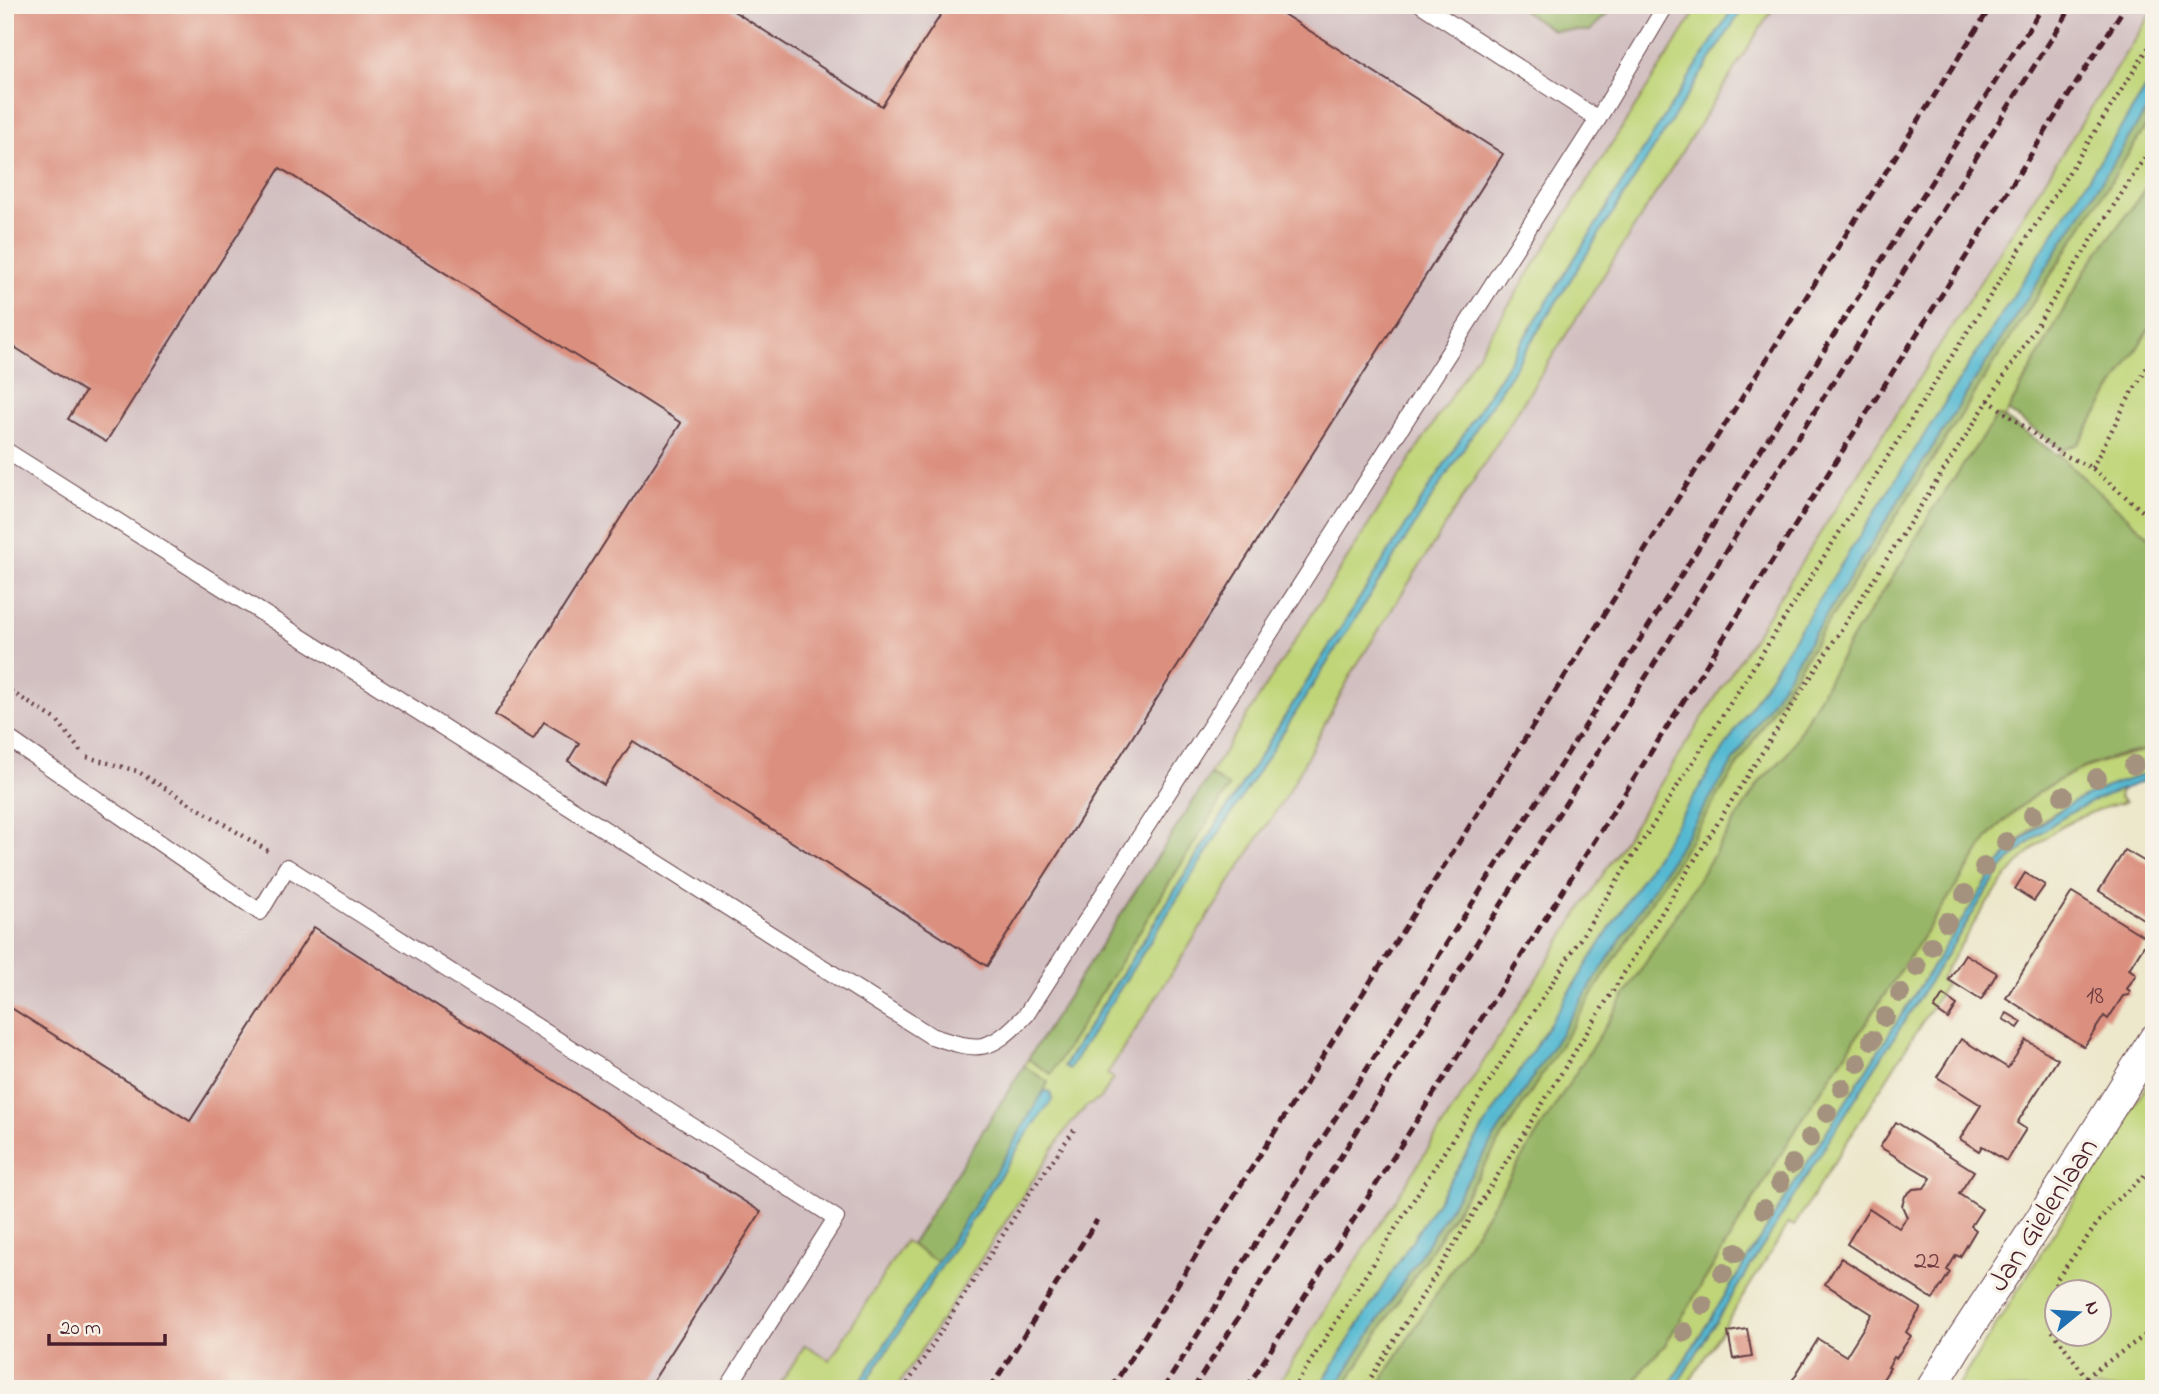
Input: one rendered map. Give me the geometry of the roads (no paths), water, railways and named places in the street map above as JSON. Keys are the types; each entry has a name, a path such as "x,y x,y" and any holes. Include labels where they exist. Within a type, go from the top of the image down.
{"street":[{"name":"Jan Gielenlaan","path":"1931,1389 2154,1039"}],"lane":[{"path":"1422,5 1598,119"},
{"path":"5,450 931,1036 965,1047 993,1044 1026,1015 1598,119 1666,5"},
{"path":"5,736 260,912 287,867 836,1218 727,1389"}],"water":[{"path":"1735,5 1745,5 1069,1069 1064,1066"},
{"path":"2154,76 2154,98 1335,1389 1318,1389 1784,654"},
{"path":"2154,772 2154,778 2089,803 2051,825 1999,872 1674,1389 1667,1389 1827,1131 1995,869 2030,833 2066,807 2107,787"},
{"path":"1044,1091 1050,1092 1052,1100 1027,1134 862,1389 856,1389 1006,1156"}],"railway":[{"path":"1111,1389 1992,5"},
{"path":"1163,1389 2044,5"},
{"path":"1193,1389 2073,5"},
{"path":"1246,1389 2126,5"},
{"path":"990,1389 1097,1220"}]}
